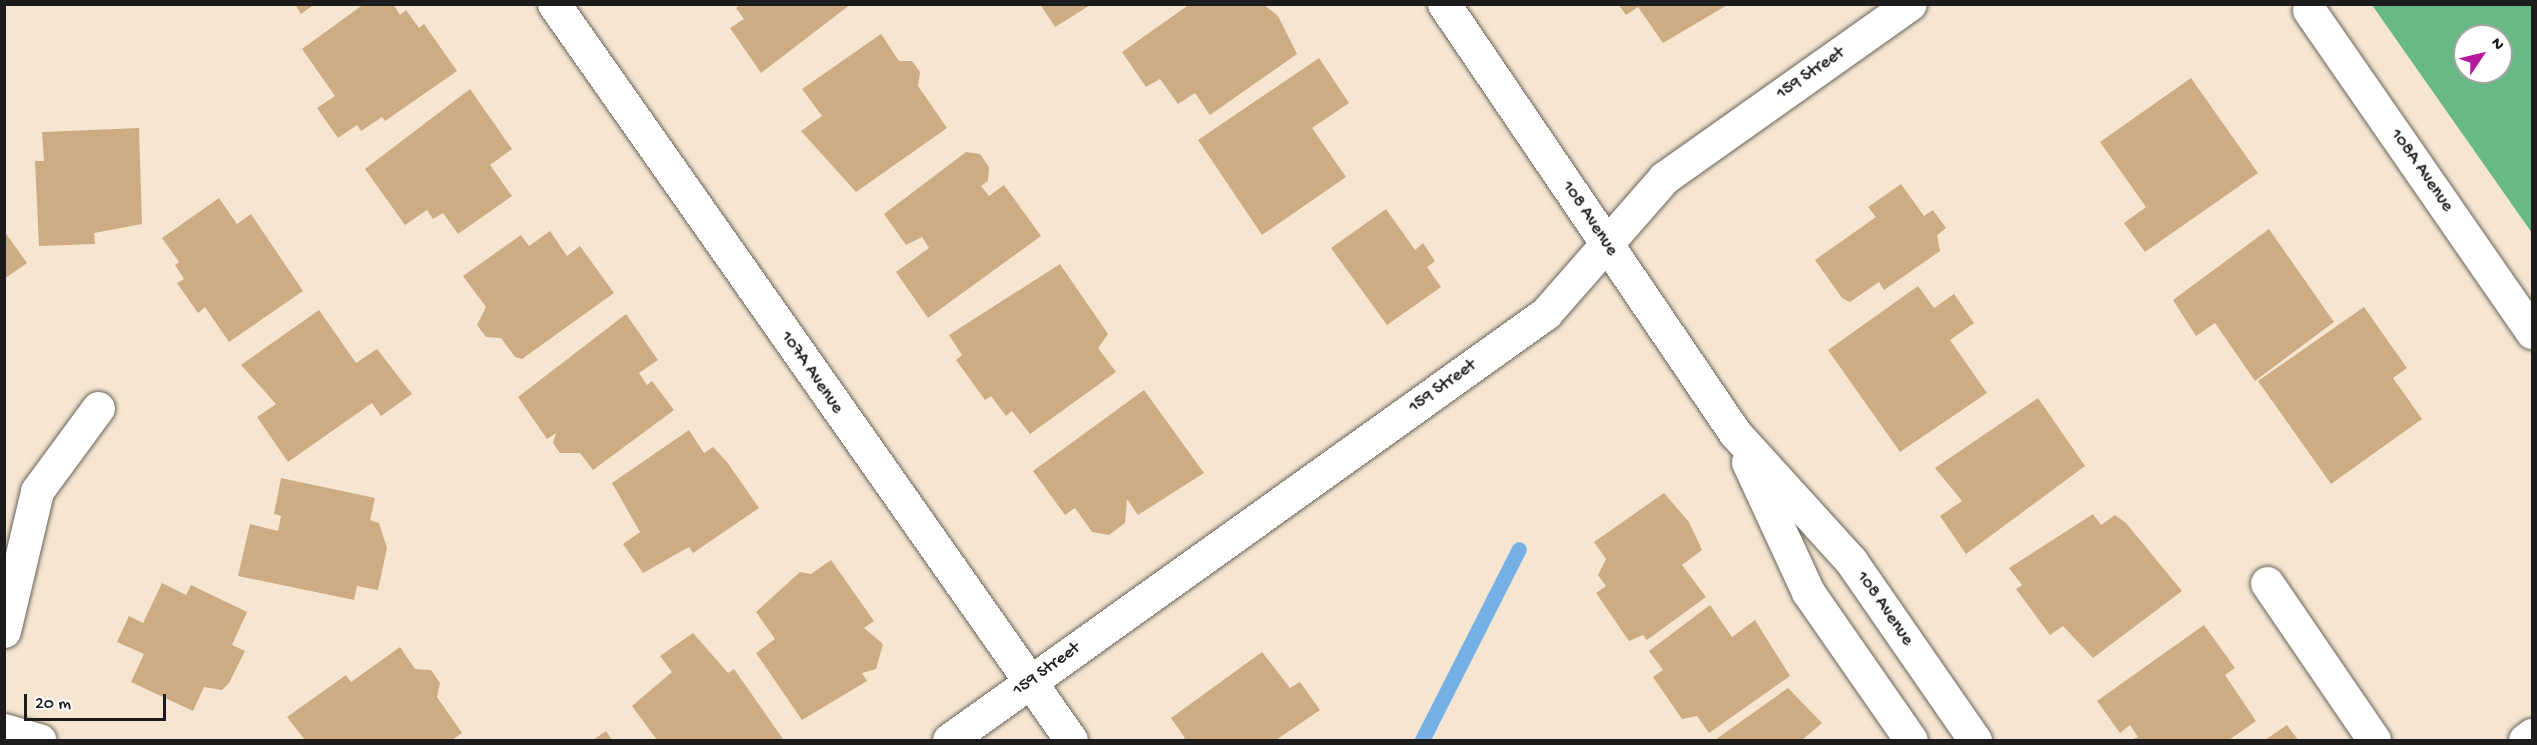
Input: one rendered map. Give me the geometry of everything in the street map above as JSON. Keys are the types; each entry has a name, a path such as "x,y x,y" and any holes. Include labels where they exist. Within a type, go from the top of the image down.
{"street":[{"name":"107A Avenue","path":"554,4 1028,683 1071,741"},
{"name":"108 Avenue","path":"1444,4 1735,433 1851,561 1975,741"},
{"name":"159 Street","path":"949,741 1546,313 1664,178 1890,10"},
{"name":"108A Avenue","path":"2309,10 2532,332"},
{"path":"4,631 37,491 98,408"},
{"name":"108 Avenue","path":"1735,433 1808,592 1911,741"},
{"path":"2266,583 2374,741"},
{"path":"4,730 40,741"},
{"path":"2525,741 2532,735"}],"green space":[{"path":"2372,5 2532,5 2532,233"}],"building":[{"path":"295,4 315,4 301,14"},
{"path":"364,4 393,4 400,15 406,10 419,28 424,24 457,71 385,121 382,117 361,131 357,125 338,138 317,108 335,96 302,49"},
{"path":"741,4 851,4 761,73 730,28 744,19 736,8"},
{"path":"1040,4 1092,4 1055,27"},
{"path":"1190,4 1263,4 1278,16 1297,54 1210,115 1195,93 1178,104 1160,79 1146,87 1122,52"},
{"path":"1618,4 1729,4 1663,43 1638,7 1626,15"},
{"path":"881,34 899,61 912,61 920,72 918,86 947,128 856,192 801,131 822,116 802,89"},
{"path":"1319,58 1349,103 1312,128 1346,177 1262,235 1198,140"},
{"path":"2191,78 2258,173 2145,252 2124,223 2146,207 2100,142"},
{"path":"470,89 512,149 490,165 512,196 458,234 443,213 433,219 427,210 405,225 365,169"},
{"path":"139,128 142,224 94,233 95,244 39,246 35,161 44,161 42,132"},
{"path":"966,152 980,154 989,167 988,181 981,186 989,196 1004,185 1041,236 928,318 896,272 929,248 922,237 906,245 884,214"},
{"path":"1901,184 1924,216 1933,210 1946,228 1937,235 1940,251 1884,290 1879,282 1850,302 1842,298 1815,260 1876,217 1868,207"},
{"path":"219,198 237,224 251,214 303,291 229,342 205,307 198,313 177,283 184,279 175,265 179,262 162,238"},
{"path":"1386,209 1415,250 1423,243 1435,261 1427,267 1441,287 1387,325 1331,248"},
{"path":"2269,229 2334,322 2255,381 2215,323 2196,336 2173,300"},
{"path":"4,231 27,263 4,279"},
{"path":"550,231 567,256 580,246 614,293 522,359 515,357 501,338 486,337 477,325 486,307 463,276 521,235 529,246"},
{"path":"1060,264 1108,334 1098,348 1116,372 1030,434 1012,411 1006,416 991,396 985,400 956,360 962,355 949,335"},
{"path":"1918,286 1934,308 1954,294 1974,323 1950,340 1987,393 1900,452 1828,350"},
{"path":"2364,307 2407,368 2393,378 2422,419 2331,484 2258,381"},
{"path":"319,310 356,363 377,349 412,394 381,416 372,403 288,462 257,417 276,404 241,365"},
{"path":"626,314 658,360 639,373 647,385 652,381 674,410 593,470 580,453 560,453 553,443 556,433 547,439 518,397"},
{"path":"1144,390 1204,473 1138,515 1127,499 1125,523 1109,535 1092,532 1075,508 1065,515 1033,471"},
{"path":"2038,398 2085,466 1966,554 1940,516 1962,501 1935,468"},
{"path":"689,430 704,453 713,447 727,462 759,508 693,553 689,547 643,573 623,544 640,532 612,483"},
{"path":"281,478 375,498 370,520 379,523 387,548 378,590 357,586 354,600 238,576 250,524 278,531 281,516 274,514"},
{"path":"1664,493 1689,522 1702,550 1682,565 1706,597 1647,640 1643,635 1629,641 1596,593 1606,586 1598,575 1606,559 1594,542"},
{"path":"2093,514 2101,525 2115,515 2126,523 2182,591 2093,658 2063,626 2050,635 2016,589 2022,585 2009,568"},
{"path":"831,560 874,621 864,628 883,644 876,669 862,673 867,681 802,720 756,653 775,639 756,612 800,572 811,574"},
{"path":"162,583 186,595 191,585 247,612 232,645 245,651 229,683 222,690 204,687 193,711 131,682 144,654 117,642 129,616 143,623"},
{"path":"1710,605 1732,637 1755,620 1790,676 1709,733 1697,716 1682,719 1653,677 1663,670 1649,651"},
{"path":"2204,625 2235,668 2225,675 2256,721 2229,740 2131,740 2138,737 2130,725 2120,733 2097,701"},
{"path":"693,633 728,673 734,669 783,739 657,740 632,706 672,672 660,656"},
{"path":"400,647 415,669 431,670 440,683 437,697 462,733 452,740 305,740 287,717 346,675 351,682"},
{"path":"1262,652 1290,688 1300,682 1320,710 1276,740 1181,740 1185,738 1171,718"},
{"path":"1788,688 1822,723 1802,740 1715,740"},
{"path":"2287,725 2298,740 2265,740"},
{"path":"606,731 612,740 593,740"}],"waterway":[{"path":"1422,740 1519,549"}]}
